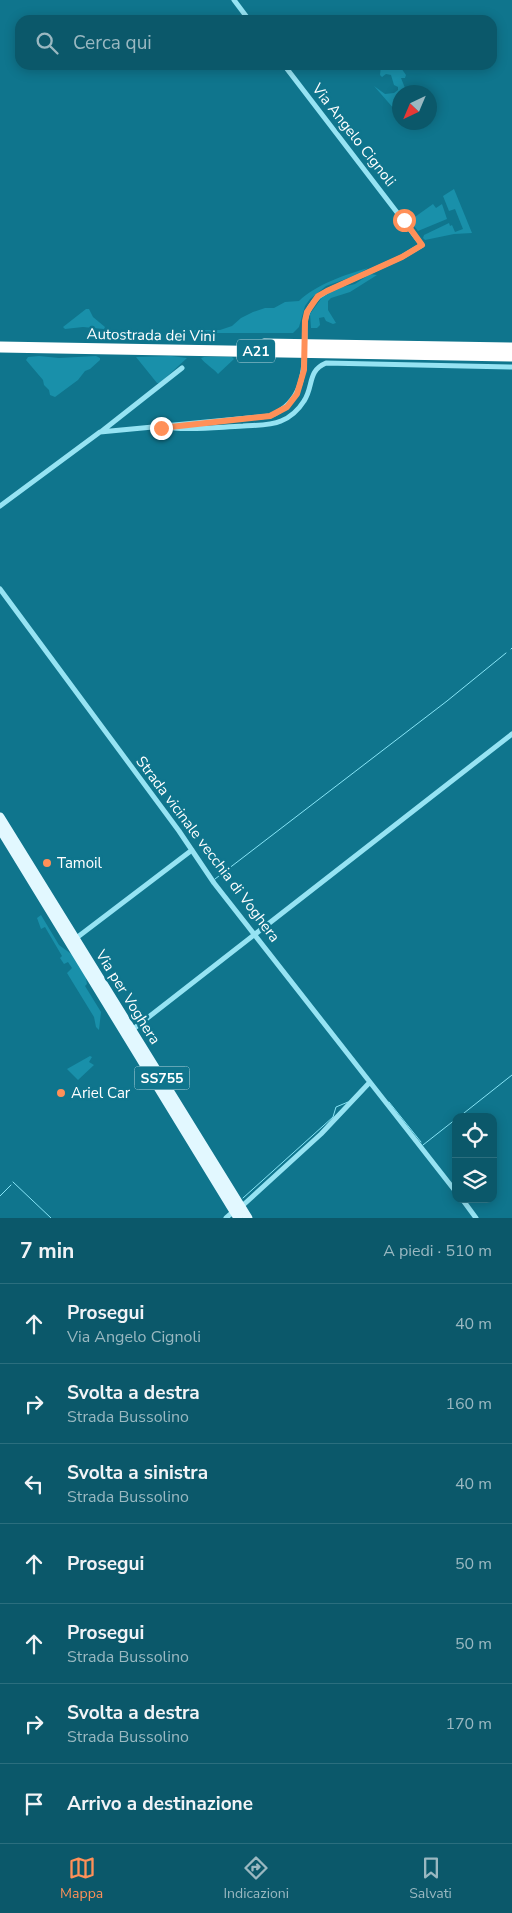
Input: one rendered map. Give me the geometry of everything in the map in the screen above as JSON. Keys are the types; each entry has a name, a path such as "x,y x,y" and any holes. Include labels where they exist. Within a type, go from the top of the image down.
{"highway":[{"name":"Autostrada dei Vini","path":"0,339 512,348"},
{"name":"Autostrada dei Vini","path":"0,347 512,356"}],"main road":[{"name":"Via per Voghera","path":"0,817 132,1030 238,1212"},
{"name":"Via per Voghera","path":"0,829 238,1212 248,1218"}],"street":[{"path":"234,0 246,15"},
{"name":"Via Angelo Cignoli","path":"161,428 270,416 283,410 297,394 304,370 307,312 318,296 402,257 422,245 288,70"},
{"path":"100,432 161,428 210,428 279,422 299,408 307,394 314,372 326,362 512,367"},
{"path":"0,506 182,368"},
{"name":"Strada vicinale vecchia di Voghera","path":"0,589 192,850 214,883 256,934 452,1187"},
{"path":"132,1030 512,734"},
{"path":"75,939 192,850"},
{"path":"226,1218 238,1212 321,1134 370,1082"},
{"path":"465,1203 476,1218"}],"shaded area":[{"path":"380,70 402,70 406,75 405,78 401,78 404,85 394,85 391,75 386,74 382,77 380,75"},
{"path":"374,86 385,94 392,93 392,107"},
{"path":"454,189 472,233 454,234 425,240 423,238 424,235 449,223 455,232 463,229 455,209 449,211 443,196"},
{"path":"433,204 436,208 442,204 447,219 418,231 411,222 412,219"},
{"path":"368,268 357,275 326,286 310,299 305,306 299,327 293,333 192,333 195,330 220,330 232,326 241,318 253,312 265,308 274,308 285,302 299,301 322,285"},
{"path":"370,274 377,275 350,292 331,298 328,301 328,310 336,323 333,324 326,321 324,317 319,318 320,325 317,328 311,328 310,314 323,296 334,289 355,284"},
{"path":"86,309 89,309 93,317 105,327 104,329 83,327 65,329 63,327"},
{"path":"96,356 100,360 55,397 50,395 43,380 26,360 28,357 59,358"},
{"path":"171,356 187,358 160,383 157,383 136,357"},
{"path":"232,357 234,359 218,374 201,358"},
{"path":"41,915 59,945 74,956 85,973 87,984 85,986 101,1012 99,1030 96,1027 94,1017 67,973 72,968 68,962 64,964 60,958 62,956 45,927 41,929 37,918"},
{"path":"90,1056 92,1057 89,1062 94,1065 78,1080 67,1069"}],"waterway":[{"path":"215,879 447,701 506,653"},
{"path":"464,1113 512,1075"},
{"path":"243,1198 333,1117 336,1107 348,1102"},
{"path":"389,1102 421,1142"},
{"path":"423,1145 452,1122"},
{"path":"13,1182 51,1218"},
{"path":"0,1196 11,1185"}],"place":[{"name":"Tamoil","path":"47,863"},
{"name":"Ariel Car","path":"61,1093"}],"route":[{"path":"161,428 270,416 287,407 297,394 304,370 305,321 307,312 312,304 318,296 327,291 402,257 422,245 404,220"}]}
